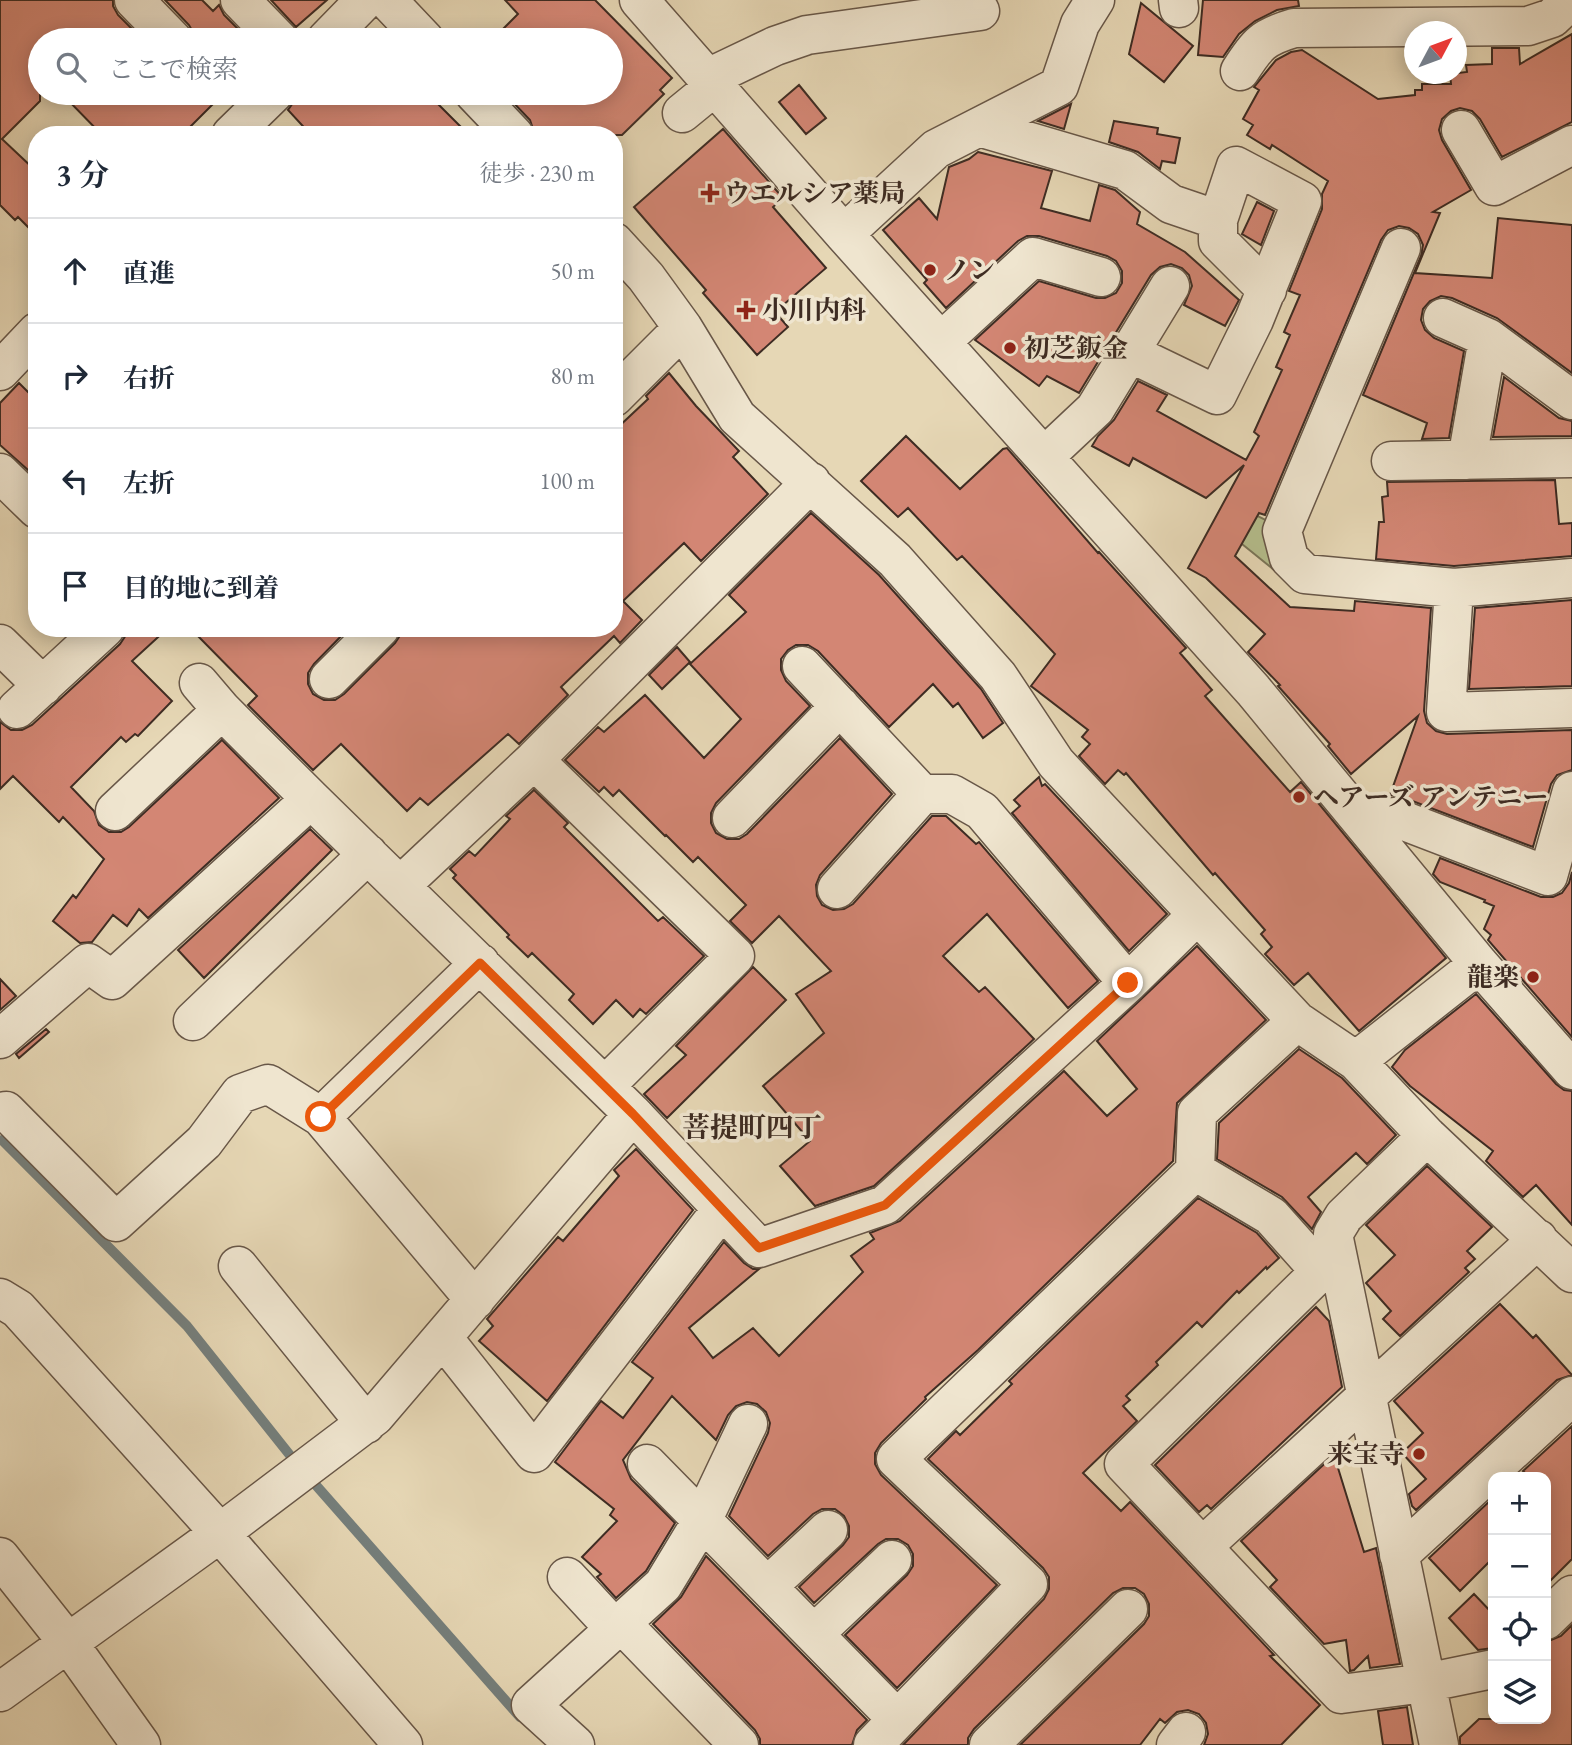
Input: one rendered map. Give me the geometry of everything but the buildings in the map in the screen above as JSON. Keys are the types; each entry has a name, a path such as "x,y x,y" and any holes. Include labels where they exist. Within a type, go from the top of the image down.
{"street":[{"path":"134,0 161,28"},
{"path":"240,0 267,28"},
{"path":"338,28 365,0"},
{"path":"387,0 414,28"},
{"path":"639,0 844,234 1253,690 1479,964 1572,1070"},
{"path":"844,234 936,149 1059,86 1080,24 1095,0"},
{"path":"1240,71 1254,49 1272,34 1294,27 1529,13 1552,19 1572,0"},
{"path":"682,113 711,82 775,46 807,35 980,11"},
{"path":"485,105 505,126"},
{"path":"979,127 1125,170 1171,204 1218,220"},
{"path":"1461,130 1494,186 1572,145"},
{"path":"1130,353 1217,395 1254,320 1267,290 1302,201 1236,166 1218,220 1217,242 1267,290"},
{"path":"1402,248 1282,531 1289,558 1305,574 1454,588 1572,578"},
{"path":"623,252 646,277 683,328 737,416 895,560 998,676 1056,763 1197,915 1297,1021 1356,1061 1427,1136 1572,1273"},
{"path":"942,341 1033,257 1101,277"},
{"path":"1045,456 1096,409 1170,286"},
{"path":"1443,318 1488,338 1572,400"},
{"path":"623,388 683,328"},
{"path":"1468,460 1488,338"},
{"path":"0,371 28,341"},
{"path":"1391,461 1572,458"},
{"path":"0,473 28,500"},
{"path":"400,886 534,760 811,482"},
{"path":"1454,588 1446,712 1572,708"},
{"path":"0,644 30,697 95,637"},
{"path":"329,679 368,637"},
{"path":"802,666 922,794 952,794 982,811 1128,983"},
{"path":"115,811 211,696 311,799 633,1114 759,1248 885,1205 1128,983 1197,915"},
{"path":"732,818 840,706"},
{"path":"534,760 735,956 605,1086"},
{"path":"1362,822 1394,817 1548,876 1572,791"},
{"path":"838,890 922,794"},
{"path":"0,1039 88,962 112,980 311,799"},
{"path":"192,1021 368,854"},
{"path":"321,1117 480,963"},
{"path":"1356,1061 1479,964"},
{"path":"648,1464 814,1634 885,1732 1028,1584 896,1459 1195,1171 1197,1113 1297,1021"},
{"path":"0,1112 6,1111 116,1223 204,1142 240,1094 268,1084 321,1117 475,1300"},
{"path":"0,1692 220,1533 375,1416 633,1114"},
{"path":"1427,1136 1344,1216 1333,1234 1329,1263 1366,1395 1439,1745"},
{"path":"1195,1171 1271,1216 1329,1263"},
{"path":"443,1338 534,1453 722,1209"},
{"path":"1202,1547 1538,1239"},
{"path":"1329,1263 1124,1464 1341,1693 1425,1683 1488,1670"},
{"path":"238,1266 366,1424"},
{"path":"0,1298 18,1309 220,1533 403,1745"},
{"path":"1399,1555 1572,1396"},
{"path":"575,1745 531,1705 663,1585 703,1519 748,1424"},
{"path":"768,1586 828,1530"},
{"path":"0,1557 69,1643 141,1745"},
{"path":"814,1634 892,1560"},
{"path":"567,1577 739,1745"},
{"path":"1551,1615 1572,1595"},
{"path":"989,1745 1128,1609"}],"green space":[{"path":"1227,501 1274,524 1294,586 1216,523"}],"waterway":[{"path":"2,1140 187,1326 293,1459"},
{"path":"314,1483 520,1717"}],"place":[{"name":"ウエルシア薬局","path":"710,193"},
{"name":"ノン","path":"930,270"},
{"name":"小川内科","path":"746,310"},
{"name":"初芝鈑金","path":"1010,348"},
{"name":"ヘアーズ アンテニー","path":"1299,797"},
{"name":"龍楽","path":"1533,977"},
{"name":"来宝寺","path":"1419,1454"}],"district":[{"name":"菩提町四丁","path":"752,1127"}],"route":[{"path":"321,1117 480,963 633,1114 759,1248 885,1205 1128,983"}]}
